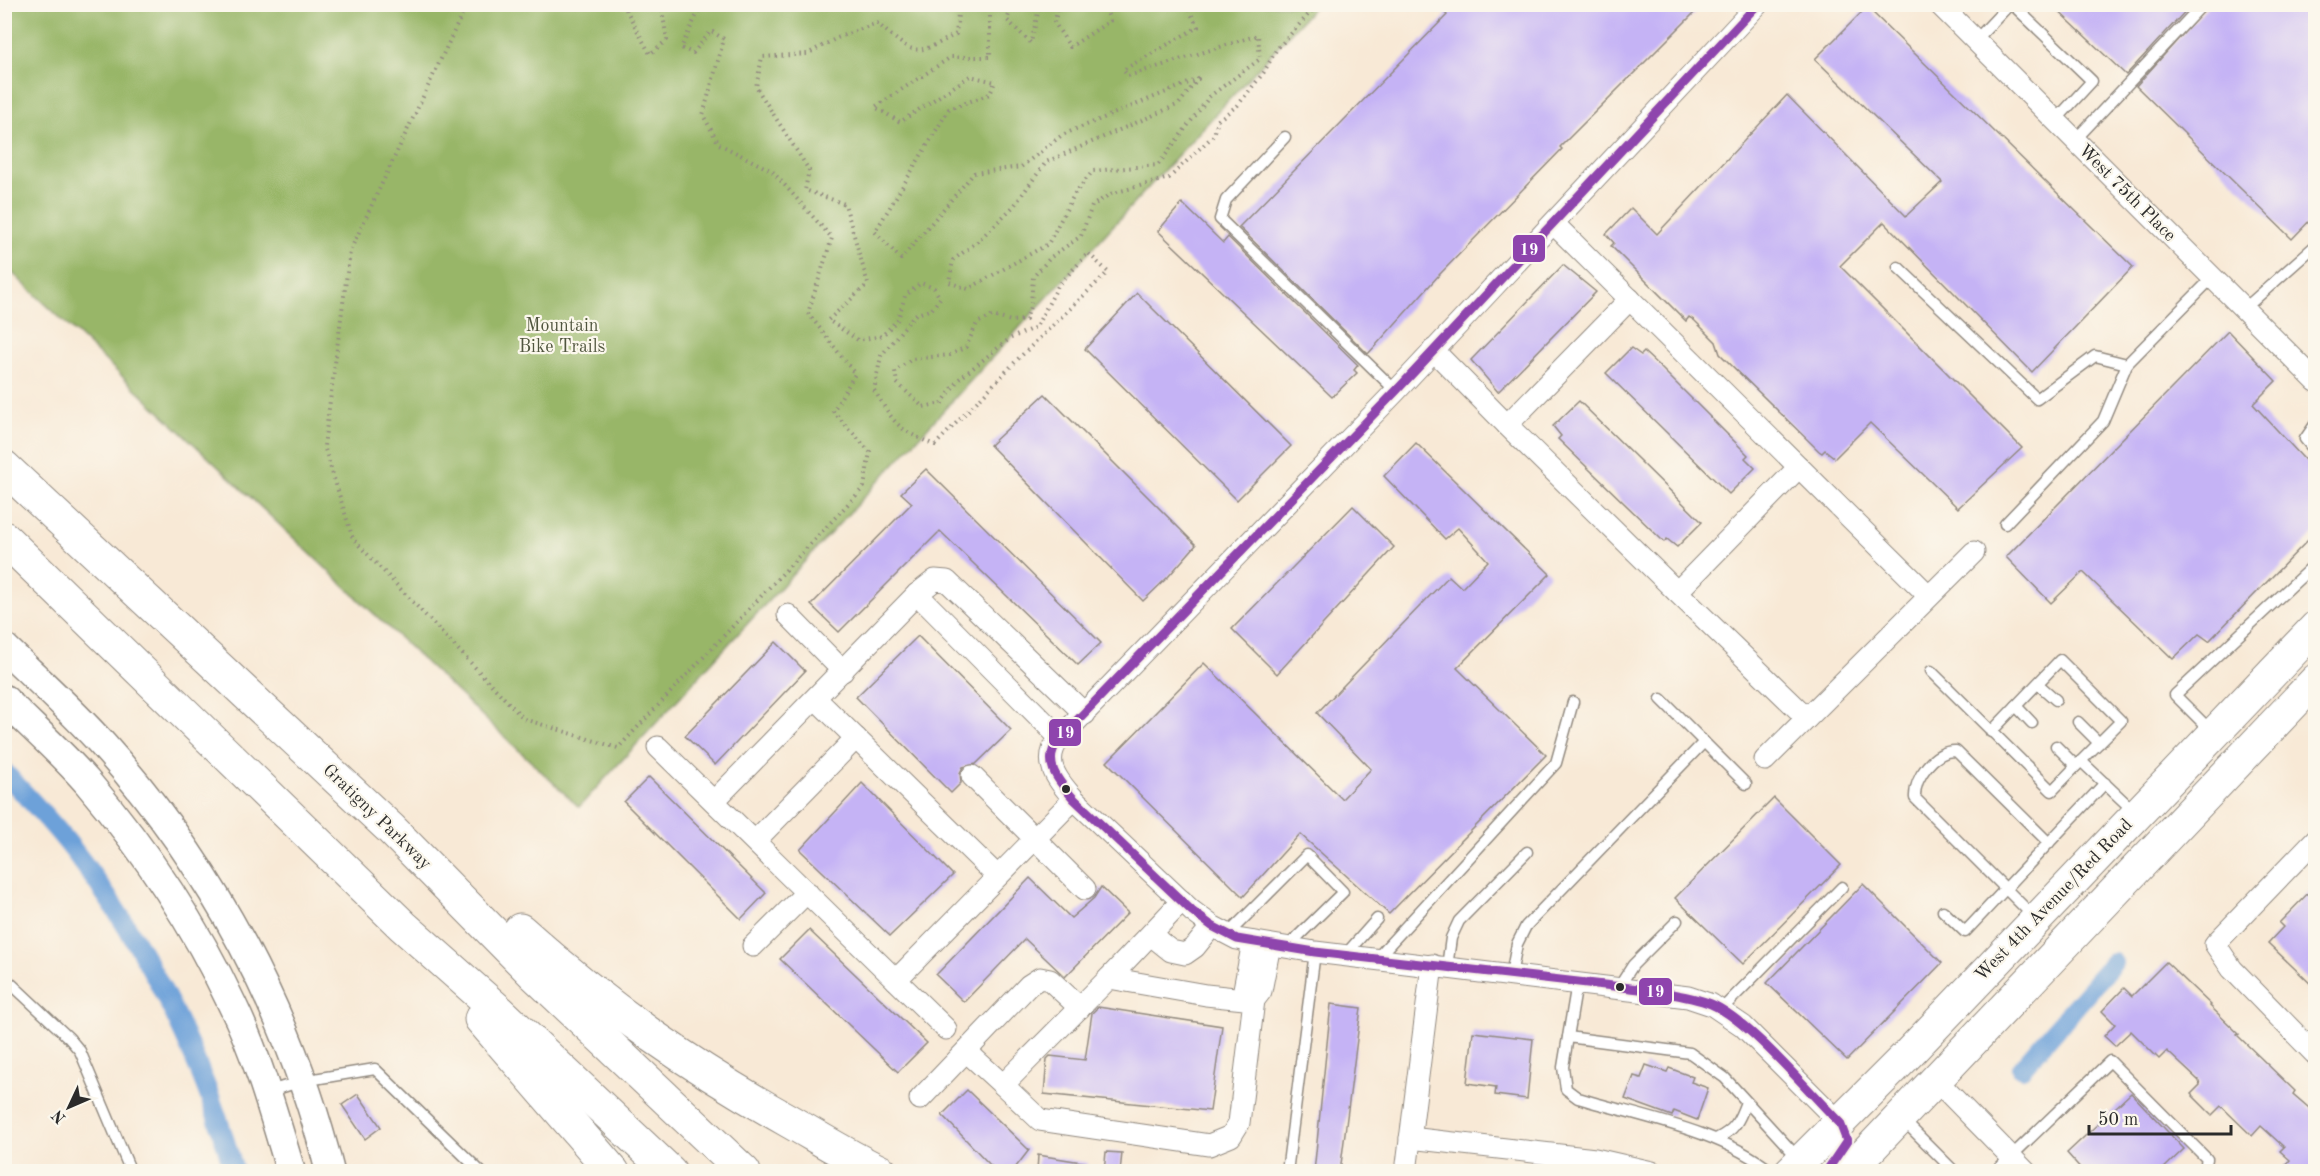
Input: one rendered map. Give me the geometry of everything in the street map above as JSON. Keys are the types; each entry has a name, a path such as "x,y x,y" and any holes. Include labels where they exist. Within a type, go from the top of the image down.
{"highway":[{"name":"Gratigny Parkway","path":"4,467 391,829 534,974 744,1172"},
{"path":"4,538 403,926 499,1011 670,1172"},
{"path":"391,829 482,895 565,971 637,1028 737,1092 882,1172"},
{"path":"403,926 613,1172"}],"main road":[{"name":"West 4th Avenue/Red Road","path":"1806,1168 1840,1123 2316,627"},
{"path":"4,646 103,745 188,851 230,920 266,992 302,1081 330,1172"},
{"name":"West 4th Avenue/Red Road","path":"1857,1168 1899,1116 2316,680"},
{"path":"4,699 87,782 165,885 196,934 233,1005 267,1092 291,1172"}],"street":[{"path":"966,1051 1040,1119 1215,1144 1231,1136 1239,1123 1254,1000 1261,991 1249,940 1182,901 1074,799 1059,782 1050,760 1051,752 1060,738 1396,391 1758,4"},
{"name":"West 75th Place","path":"1939,4 2316,381"},
{"path":"1554,224 1929,596"},
{"path":"1507,425 1630,299"},
{"path":"1433,350 1807,718"},
{"path":"1677,591 1799,467"},
{"path":"1765,760 1974,552"},
{"path":"714,801 917,594 935,580 947,581 1085,714"},
{"path":"917,594 1060,738"},
{"path":"788,615 843,671"},
{"path":"1025,703 1049,678"},
{"path":"816,699 997,876"},
{"path":"755,841 856,738"},
{"path":"658,747 946,1029"},
{"path":"972,776 1085,889"},
{"path":"896,980 1034,837 1074,799"},
{"path":"2316,839 2215,944 2232,969 2316,1055"},
{"path":"753,946 807,892"},
{"path":"1003,1085 1182,901"},
{"path":"1151,935 1171,951 1185,954 1195,947 1249,940 1315,952 1688,997 1721,1010 1749,1032 1840,1123"},
{"path":"1406,1172 1439,966"},
{"path":"920,1099 1029,985 1040,978 1050,980 1080,1008"},
{"path":"1109,978 1206,995 1254,1000"},
{"path":"1935,1079 2025,1172"},
{"path":"1410,1138 1595,1159 1652,1172"}],"lane":[{"path":"1976,41 2011,4 2092,81 2055,120"},
{"path":"2075,140 2202,4"},
{"path":"1285,137 1226,200 1220,219 1396,391"},
{"path":"2244,309 2316,245"},
{"path":"1899,267 2037,399 2095,356 2127,364"},
{"path":"2005,524 2103,421 2127,364 2212,278"},
{"path":"2316,423 2305,439 2316,452"},
{"path":"2213,733 2175,695 2316,563"},
{"path":"1931,671 1991,732 2052,791 2121,721 2060,660 1991,732"},
{"path":"2038,684 2056,700"},
{"path":"1661,699 1746,784"},
{"path":"1376,959 1556,763 1573,702"},
{"path":"2016,706 2032,723"},
{"path":"2078,722 2099,743"},
{"path":"1511,975 1517,944 1526,926 1704,742"},
{"path":"2056,746 2105,783 2136,814"},
{"path":"2036,918 1915,798 1917,780 1942,753 1956,751 2049,843"},
{"path":"1943,910 1965,932 2105,783"},
{"path":"1439,966 1459,921 1527,852"},
{"path":"1307,855 1344,892 1249,940 1307,855"},
{"path":"1721,1010 1842,887"},
{"path":"1344,955 1377,919"},
{"path":"1619,987 1633,965 1677,921"},
{"path":"1287,1172 1315,952"},
{"path":"4,977 80,1051 131,1172"},
{"path":"1577,983 1563,1066 1566,1089 1578,1098 1716,1139 1750,1154 1772,1172"},
{"path":"1568,1037 1690,1053 1725,1078 1806,1168"},
{"path":"1995,1172 2110,1061 2207,1159 2204,1172"},
{"path":"267,1092 302,1081 375,1069 481,1172"},
{"path":"1716,1139 1731,1132 1739,1122 1746,1102"},
{"path":"1899,1116 1955,1172"}],"path":[{"path":"467,4 350,251 324,447 353,539 524,719 618,748 864,487 870,452 833,411 855,374 808,313 832,238 772,171 719,144 703,115 723,39 711,31 693,53 681,48 702,4"},
{"path":"623,4 650,54 667,40 661,4"},
{"path":"780,4 813,8 818,4"},
{"path":"958,4 956,34 927,51 908,49 877,23 837,38 807,54 762,57 756,87 809,170 805,190 845,204 868,284 828,320 858,340 882,336 898,319 905,296 921,283 934,288 940,298 932,309 914,315 880,356 874,390 893,420 905,433 935,445 1018,359 1108,272 1088,253 1058,286 1036,327 1009,339 958,380 942,403 923,407 897,383 895,371 912,359 950,355 966,347 977,323 992,316 1011,321 1026,320 1033,277 1051,258 1081,236 1092,206 1110,194 1169,178 1214,135 1218,120 1238,105 1264,72 1276,50 1318,4"},
{"path":"990,4 990,57 951,57 875,107 900,122 970,76 994,82 990,94 949,109 875,232 901,259 974,173 1021,167 1062,135 1198,79 1179,104 1046,162 1014,206 977,242 953,260 949,282 968,289 1048,244 1075,193 1093,171 1158,165 1210,96 1260,59 1258,35 1128,76 1124,70 1198,27 1186,4"},
{"path":"1013,4 1006,20 1031,43 1041,4"},
{"path":"1060,4 1054,22 1070,47 1110,21 1104,4"}],"green space":[{"name":"Mountain Bike Trails","path":"4,5 1316,5 579,807 5,266"}],"building":[{"path":"1436,4 1703,4 1560,147 1562,149 1439,275 1368,354 1239,227 1447,15"},
{"path":"2051,4 2192,4 2126,75"},
{"path":"2210,4 2316,4 2316,214 2292,239 2136,86"},
{"path":"1867,7 2133,267 2032,372 1884,222 1840,266 2022,448 1958,508 1870,423 1835,458 1825,450 1822,453 1819,451 1720,354 1716,342 1694,320 1689,317 1686,321 1611,246 1614,243 1606,234 1631,208 1657,234 1787,95 1906,216 1942,182 1815,59"},
{"path":"1182,203 1223,243 1228,237 1358,365 1354,370 1357,373 1332,397 1158,231"},
{"path":"1563,265 1596,292 1498,392 1471,360"},
{"path":"1137,293 1291,446 1237,500 1085,349"},
{"path":"2228,331 2276,381 2253,404 2316,472 2316,532 2209,641 2199,634 2173,659 2083,572 2051,603 2006,557"},
{"path":"1631,348 1641,355 1644,352 1748,455 1745,458 1755,468 1729,494 1606,373"},
{"path":"1045,394 1196,545 1143,601 990,445"},
{"path":"1579,401 1702,522 1677,547 1667,539 1664,542 1558,439 1561,436 1553,426"},
{"path":"1416,443 1550,574 1457,668 1546,755 1389,914 1300,834 1243,897 1107,762 1204,663 1342,799 1371,769 1317,713 1449,576 1462,588 1488,561 1458,528 1445,539 1384,476"},
{"path":"926,469 1101,643 1078,665 940,531 839,632 811,605 912,503 901,493"},
{"path":"1353,506 1394,547 1277,674 1232,629"},
{"path":"918,636 1011,730 976,764 963,767 960,773 961,783 951,793 856,697"},
{"path":"776,642 805,671 715,765 685,736"},
{"path":"649,777 766,893 741,919 624,802"},
{"path":"862,783 953,875 890,936 800,850"},
{"path":"1774,798 1841,865 1743,964 1675,898"},
{"path":"1030,878 1071,918 1094,898 1101,887 1128,913 1065,977 1025,939 964,1002 936,975"},
{"path":"1863,884 1942,963 1847,1060 1767,983"},
{"path":"2316,885 2316,989 2268,943 2283,927 2279,923"},
{"path":"809,930 927,1043 898,1072 780,959"},
{"path":"2166,962 2295,1091 2293,1094 2316,1114 2316,1172 2280,1172 2290,1160 2280,1151 2284,1147 2261,1126 2252,1136 2221,1106 2212,1115 2191,1094 2200,1085 2199,1081 2167,1051 2159,1059 2131,1031 2115,1046 2104,1036 2115,1024 2102,1011 2124,988 2132,996"},
{"path":"1331,1004 1361,1008 1340,1172 1314,1172"},
{"path":"1098,1007 1222,1026 1210,1111 1044,1094 1047,1059 1050,1056 1085,1060 1092,1013"},
{"path":"1473,1032 1533,1039 1527,1099 1495,1095 1496,1087 1467,1083"},
{"path":"1646,1065 1667,1072 1669,1068 1693,1077 1691,1082 1708,1088 1697,1120 1674,1111 1672,1116 1625,1099 1634,1076 1641,1078"},
{"path":"967,1090 1029,1150 1012,1172 997,1172 942,1115"},
{"path":"2131,1093 2184,1149 2160,1172 2084,1172 2067,1153"},
{"path":"358,1094 381,1127 365,1139 342,1105"},
{"path":"1106,1152 1122,1153 1120,1172 1104,1172"},
{"path":"1038,1155 1087,1163 1086,1172 1037,1172"}],"waterway":[{"path":"4,772 71,847 98,883 147,961 188,1043 221,1128 234,1172"},
{"path":"2022,1068 2113,963"}],"transit line":[{"name":"19","path":"1758,4 1396,391 1060,738 1054,746 1052,762 1057,777 1074,799 1192,911 1212,926 1237,939 1315,952 1648,990 1688,997 1711,1004 1743,1025 1840,1123 1847,1141 1826,1172"}]}
